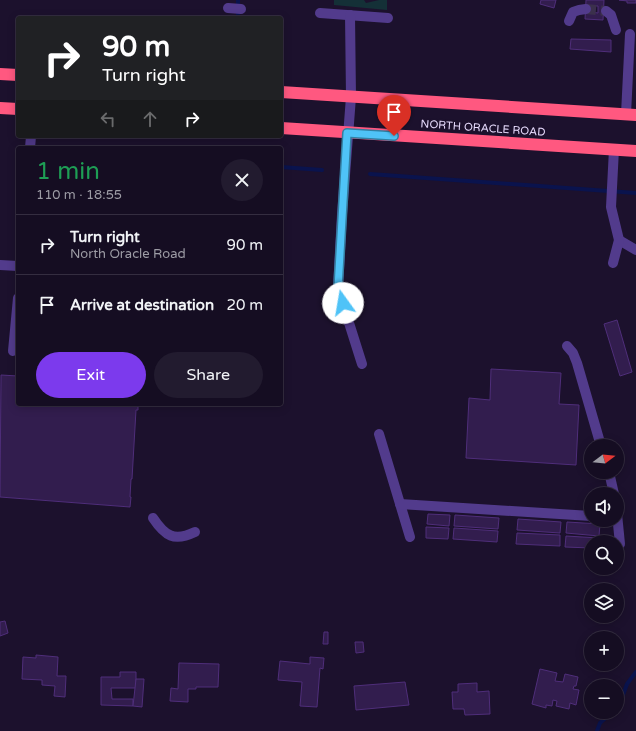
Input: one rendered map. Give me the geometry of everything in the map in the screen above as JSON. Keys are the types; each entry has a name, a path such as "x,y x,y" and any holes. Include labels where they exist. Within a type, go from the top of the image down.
{"highway":[{"path":"0,74 16,75"},
{"name":"NORTH ORACLE ROAD","path":"283,92 351,98 631,115"},
{"path":"0,108 16,109"},
{"name":"NORTH ORACLE ROAD","path":"283,128 636,151"}],"lane":[{"path":"228,8 241,9"},
{"path":"569,21 573,12 586,9"},
{"path":"606,11 611,15 616,30"},
{"path":"320,13 388,18"},
{"path":"350,15 351,98 347,133 338,288 362,364"},
{"path":"630,34 631,115"},
{"path":"613,263 619,240 611,207 614,150"},
{"path":"619,240 636,250"},
{"path":"0,265 16,266"},
{"path":"13,351 16,319"},
{"path":"567,346 573,353 577,363 599,439"},
{"path":"379,434 410,538"},
{"path":"400,504 584,516"},
{"path":"153,518 168,536 185,537 195,532"}],"green space":[{"path":"334,0 364,0 366,3 387,0 387,10 334,5"}],"building":[{"path":"541,0 556,0 554,8 540,4"},
{"path":"586,0 604,0 603,20 585,19","holes":["591,6 598,6 598,13 591,12"]},
{"path":"619,0 636,0 636,3 627,3 627,1"},
{"path":"571,39 611,40 611,52 570,49"},
{"path":"617,320 632,372 620,376 604,324"},
{"path":"491,369 561,373 559,404 579,405 576,465 466,458 469,398 490,400"},
{"path":"1,375 16,376 16,406 138,406 138,410 136,410 130,507 0,497"},
{"path":"428,514 450,515 449,526 427,524"},
{"path":"455,515 499,518 498,529 454,526"},
{"path":"518,519 561,522 560,533 517,530"},
{"path":"567,522 584,523 584,527 600,527 599,535 566,533"},
{"path":"426,527 449,528 448,539 426,538"},
{"path":"454,528 498,531 497,542 453,539"},
{"path":"517,533 560,535 560,546 516,544"},
{"path":"566,536 584,537 584,548 565,547"},
{"path":"5,621 8,633 0,636 0,622"},
{"path":"324,632 328,632 328,644 323,644"},
{"path":"355,642 363,642 364,652 356,653"},
{"path":"36,655 58,657 57,676 66,676 65,697 54,696 55,686 42,685 42,680 22,679 23,657 36,658"},
{"path":"310,657 324,658 323,669 320,668 317,707 300,706 302,682 278,680 280,661 310,664"},
{"path":"179,663 219,664 218,687 196,687 196,689 188,689 188,702 170,701 171,688 178,689"},
{"path":"540,669 557,673 555,681 563,682 565,674 578,677 576,686 574,686 573,689 579,690 576,705 570,703 569,709 556,706 557,701 553,700 552,706 546,705 546,708 532,704"},
{"path":"120,672 136,672 136,688 111,688 112,699 133,699 133,706 101,705 101,677 120,677"},
{"path":"136,679 144,679 142,707 133,706"},
{"path":"405,682 409,705 356,710 354,686"},
{"path":"477,683 477,692 489,691 490,714 465,715 464,709 453,709 452,692 458,692 458,684"}],"waterway":[{"path":"238,0 238,16"},
{"path":"283,167 322,170"},
{"path":"370,174 636,193"},
{"path":"624,692 627,684 636,672"},
{"path":"597,731 600,723 604,719"}],"tunnel":[{"path":"586,9 606,11"}],"route":[{"path":"343,303 338,288 347,133 394,136"}]}
